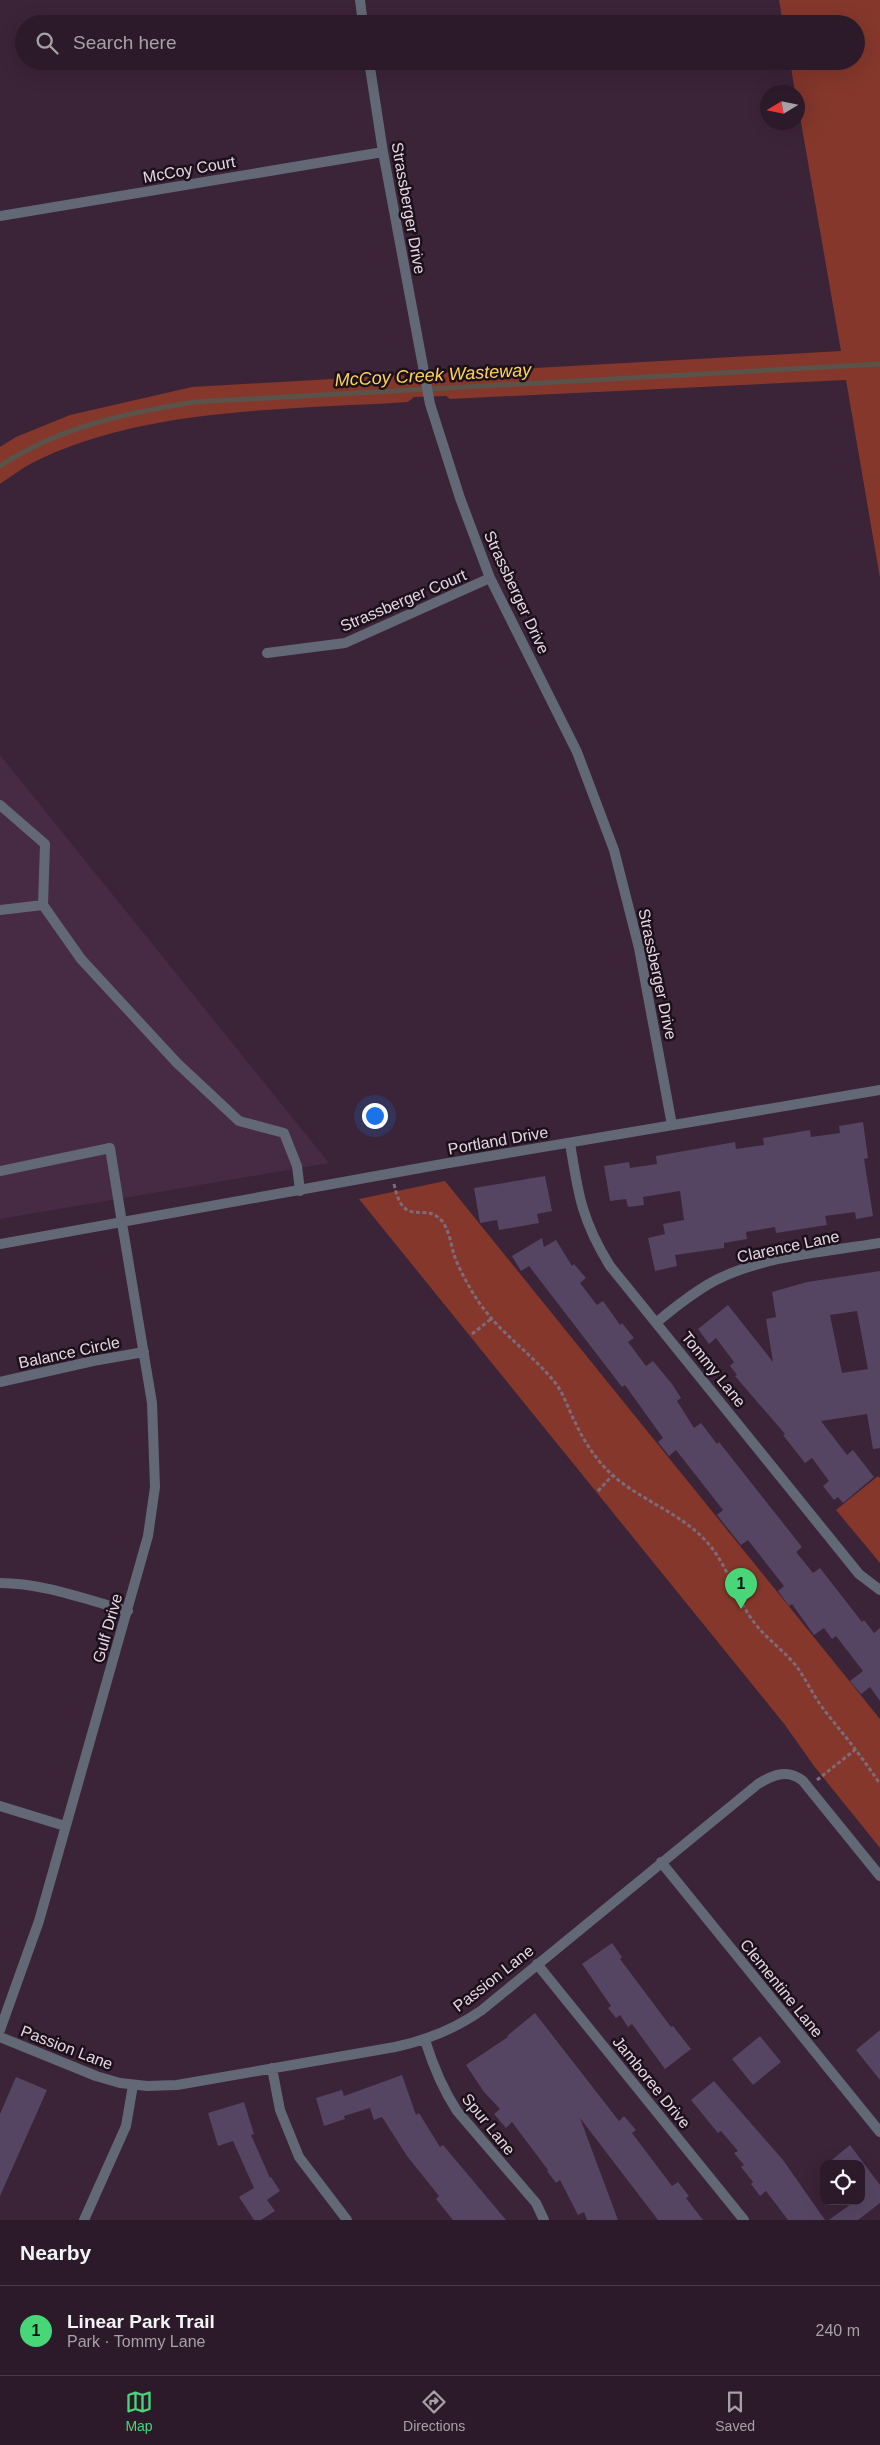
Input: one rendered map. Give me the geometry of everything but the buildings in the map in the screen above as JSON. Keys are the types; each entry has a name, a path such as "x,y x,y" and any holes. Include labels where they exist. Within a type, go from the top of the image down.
{"street":[{"path":"360,0 362,15"},
{"name":"Strassberger Drive","path":"370,70 383,152 430,404 460,498 490,578 577,752 614,850 639,948 672,1125"},
{"name":"McCoy Court","path":"0,216 383,152"},
{"name":"Strassberger Court","path":"267,653 345,643 490,578"},
{"path":"0,805 45,844 43,905 81,959 177,1063 239,1121 284,1133 297,1166 300,1191"},
{"path":"0,910 43,905"},
{"name":"Portland Drive","path":"0,1244 880,1090"},
{"name":"Tommy Lane","path":"570,1143 578,1195 588,1226 610,1266 859,1574 880,1590"},
{"name":"Gulf Drive","path":"0,1171 110,1148 152,1403 155,1487 148,1536 128,1611 39,1921 0,2030"},
{"name":"Clarence Lane","path":"656,1322 694,1293 715,1280 742,1269 771,1262 880,1244"},
{"name":"Balance Circle","path":"0,1382 93,1361 144,1352"},
{"path":"0,1584 15,1583 50,1590 128,1611"},
{"name":"Passion Lane","path":"0,2037 96,2076 133,2084 177,2085 425,2040 467,2020 758,1784 772,1775 783,1773 798,1777 880,1876"},
{"path":"0,1806 65,1826"},
{"name":"Clementine Lane","path":"661,1862 880,2132"},
{"name":"Jamboree Drive","path":"537,1964 744,2220"},
{"name":"Spur Lane","path":"425,2040 437,2077 447,2096 457,2111 536,2203 544,2220"},
{"path":"272,2068 280,2110 299,2157 347,2220"},
{"path":"84,2220 126,2126 133,2084"}],"path":[{"path":"392,1174 397,1197 402,1206 410,1212 431,1214 444,1224 467,1282 491,1320 531,1355 558,1388 586,1442 612,1476 633,1492 673,1513 707,1542 729,1573 741,1602 753,1620 765,1636 796,1667 824,1710 856,1749 880,1784"},
{"path":"472,1334 491,1320"},
{"path":"598,1491 612,1476"},
{"path":"808,1787 856,1749"}],"shaded area":[{"path":"779,0 880,0 880,578 846,380 450,399 446,396 414,397 408,402 215,414 167,421 120,431 75,445 32,463 0,484 0,447 16,437 70,415 192,387 402,375 409,379 441,377 444,373 841,351 802,130 805,130 805,85 794,85 791,70 865,70 865,15 782,15"},
{"path":"0,755 329,1163 0,1219"},
{"path":"445,1181 880,1719 880,1848 814,1766 785,1725 359,1199"},
{"path":"878,1476 880,1478 880,1563 836,1510"}],"waterway":[{"name":"McCoy Creek Wasteway","path":"0,466 46,441 69,432 144,411 195,402 880,364"}],"place":[{"name":"Linear Park Trail","path":"741,1609"}]}
